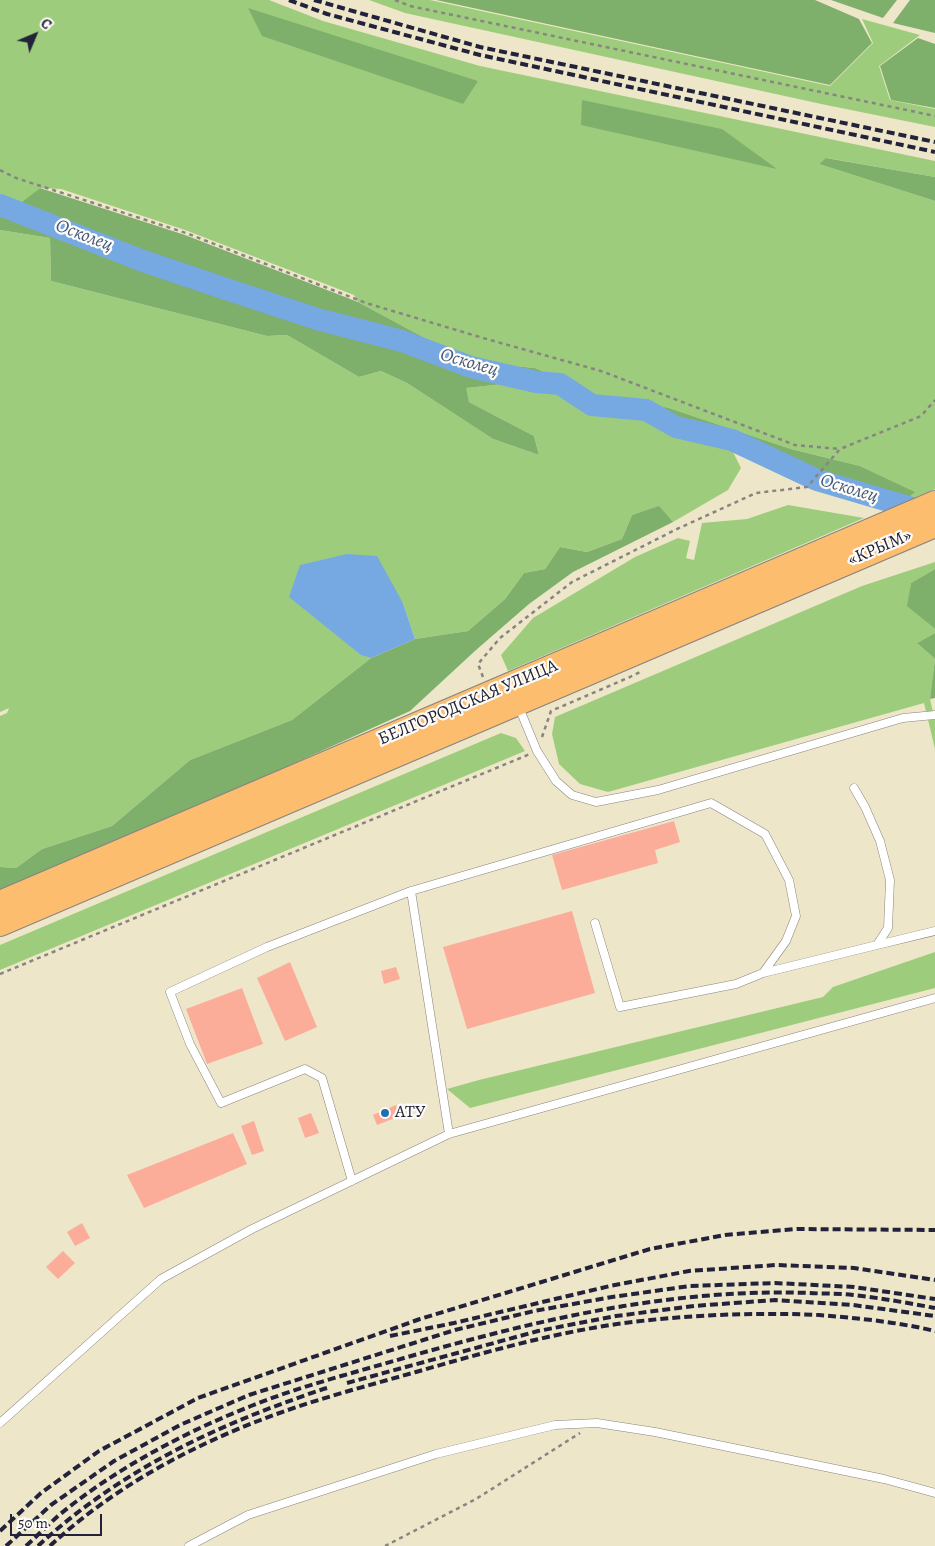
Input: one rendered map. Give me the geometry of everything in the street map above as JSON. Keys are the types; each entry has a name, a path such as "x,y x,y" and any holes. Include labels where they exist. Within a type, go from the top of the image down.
{"main road":[{"name":"БЕЛГОРОДСКАЯ УЛИЦА","path":"0,904 820,563 935,503"},
{"name":"«КРЫМ»","path":"820,563 935,525"},
{"name":"БЕЛГОРОДСКАЯ УЛИЦА","path":"0,924 506,694"}],"lane":[{"path":"506,694 537,751 556,781 572,795 596,802 658,790 903,718 935,715"},
{"path":"854,788 865,807 880,841 890,880 888,928 877,945"},
{"path":"352,1181 322,1078 305,1069 221,1103 190,1044 170,992 266,947 410,891 711,803 765,834 789,880 796,916 786,941 763,972"},
{"path":"410,891 449,1134"},
{"path":"595,923 620,1007 736,984 763,972 935,931"},
{"path":"0,1423 161,1279 252,1228 449,1134 935,998"},
{"path":"189,1546 248,1515 436,1454 555,1425 596,1423 655,1432 884,1479 935,1493"}],"path":[{"path":"395,0 420,8 935,116"},
{"path":"0,170 16,178 186,233 366,303 601,371 795,445 840,449"},
{"path":"506,694 478,664 500,638 572,582 677,529 756,493 807,487 840,449 920,416 935,400"},
{"path":"0,974 537,751 551,711 630,677 647,667"},
{"path":"386,1546 476,1499 596,1423"}],"green space":[{"path":"0,0 269,0 323,21 480,66 935,161 935,177 827,158 819,164 935,201 935,489 902,503 914,492 860,466 791,449 666,407 654,409 595,402 564,380 535,368 492,364 436,344 358,302 354,295 185,230 61,189 40,188 22,203 32,214 0,201"},
{"path":"369,0 430,0 830,86 873,43 862,19 920,35 879,66 890,100 935,109 935,127 405,13"},
{"path":"436,0 815,0 859,19 872,43 830,85"},
{"path":"831,0 897,0 883,18"},
{"path":"910,0 935,0 935,33 893,23"},
{"path":"248,8 478,81 463,104 262,36"},
{"path":"918,38 935,44 935,108 891,100 880,66"},
{"path":"582,100 722,129 777,169 581,125"},
{"path":"826,158 935,177 935,201 819,164"},
{"path":"40,188 185,235 358,302 436,344 492,364 535,368 564,380 558,381 472,364 403,338 318,316 143,258 32,214 22,202"},
{"path":"0,212 223,293 399,346 504,384 466,388 469,402 534,436 539,455 493,439 407,383 381,371 359,377 287,335 267,336 51,281 50,238 0,230"},
{"path":"0,230 50,238 51,281 267,336 287,335 359,377 381,371 407,383 493,439 539,455 534,436 469,402 465,388 504,384 558,393 587,410 641,416 683,437 731,448 741,468 728,490 673,522 658,507 632,515 622,539 587,552 560,547 545,569 524,573 505,599 468,631 415,639 403,603 361,654 371,658 292,720 190,760 112,826 42,849 16,868 0,867 0,716 7,713 9,708 0,712"},
{"path":"666,407 791,449 860,466 915,492 902,503 818,477 732,437 677,424 654,409"},
{"path":"788,505 864,518 508,671 501,655 533,618 635,557 678,538 690,541 686,558 694,560 702,523 747,519"},
{"path":"659,506 673,522 573,572 529,604 410,711 0,896 0,867 16,868 42,849 112,826 190,760 292,720 371,658 415,639 468,631 505,599 524,573 545,569 560,547 587,552 622,539 632,515"},
{"path":"935,562 935,569 911,583 908,606 935,629 935,633 917,643 935,659 930,699 935,721 935,749 924,703 608,792 580,784 559,764 552,734 555,717 862,586"},
{"path":"935,569 935,629 907,606 911,583"},
{"path":"935,633 935,659 917,643"},
{"path":"935,659 935,698 930,699"},
{"path":"501,733 516,738 525,751 0,970 0,945"},
{"path":"935,952 935,988 470,1108 447,1089 823,997 833,987"}],"water":[{"path":"347,554 377,556 403,603 415,639 371,658 361,655 289,597 300,565"}],"building":[{"path":"674,821 680,842 655,850 658,863 562,890 552,855"},
{"path":"572,911 595,993 467,1029 443,947"},
{"path":"290,962 317,1027 285,1041 257,978"},
{"path":"396,967 400,979 384,984 381,971"},
{"path":"242,988 263,1044 207,1064 186,1009"},
{"path":"396,1105 400,1116 377,1125 373,1115"},
{"path":"311,1113 319,1133 305,1138 298,1118"},
{"path":"254,1121 264,1151 252,1155 241,1126"},
{"path":"233,1133 247,1164 144,1208 127,1175"},
{"path":"82,1223 90,1238 75,1246 67,1232"},
{"path":"63,1251 75,1263 58,1279 46,1267"}],"waterway":[{"name":"Осколец","path":"0,205 143,261 317,319 402,341 471,367 536,382 560,384 592,405 646,410 676,427 732,440 817,480 929,513"}],"railway":[{"path":"289,0 327,14 480,55 935,152"},
{"path":"314,0 480,47 935,142"},
{"path":"0,1531 41,1493 99,1451 198,1398 420,1319 650,1249 725,1235 797,1229 935,1230"},
{"path":"390,1336 454,1323 610,1286 689,1271 776,1265 854,1268 935,1280"},
{"path":"6,1546 51,1505 114,1461 180,1425 249,1395 455,1330 534,1311 690,1286 775,1283 854,1287 935,1299"},
{"path":"26,1546 79,1499 126,1468 175,1440 226,1416 289,1392 454,1344 554,1319 604,1309 706,1296 758,1293 842,1294 935,1308"},
{"path":"347,1383 538,1331 616,1316 694,1306 775,1300 853,1305 935,1316"},
{"path":"50,1546 97,1507 122,1490 175,1459 230,1432 316,1401 516,1345 566,1333 617,1324 692,1316 743,1314 833,1316 892,1323 935,1331"},
{"path":"38,1546 93,1501 154,1462 218,1430 327,1388"}],"place":[{"name":"АТУ","path":"385,1113"}]}
